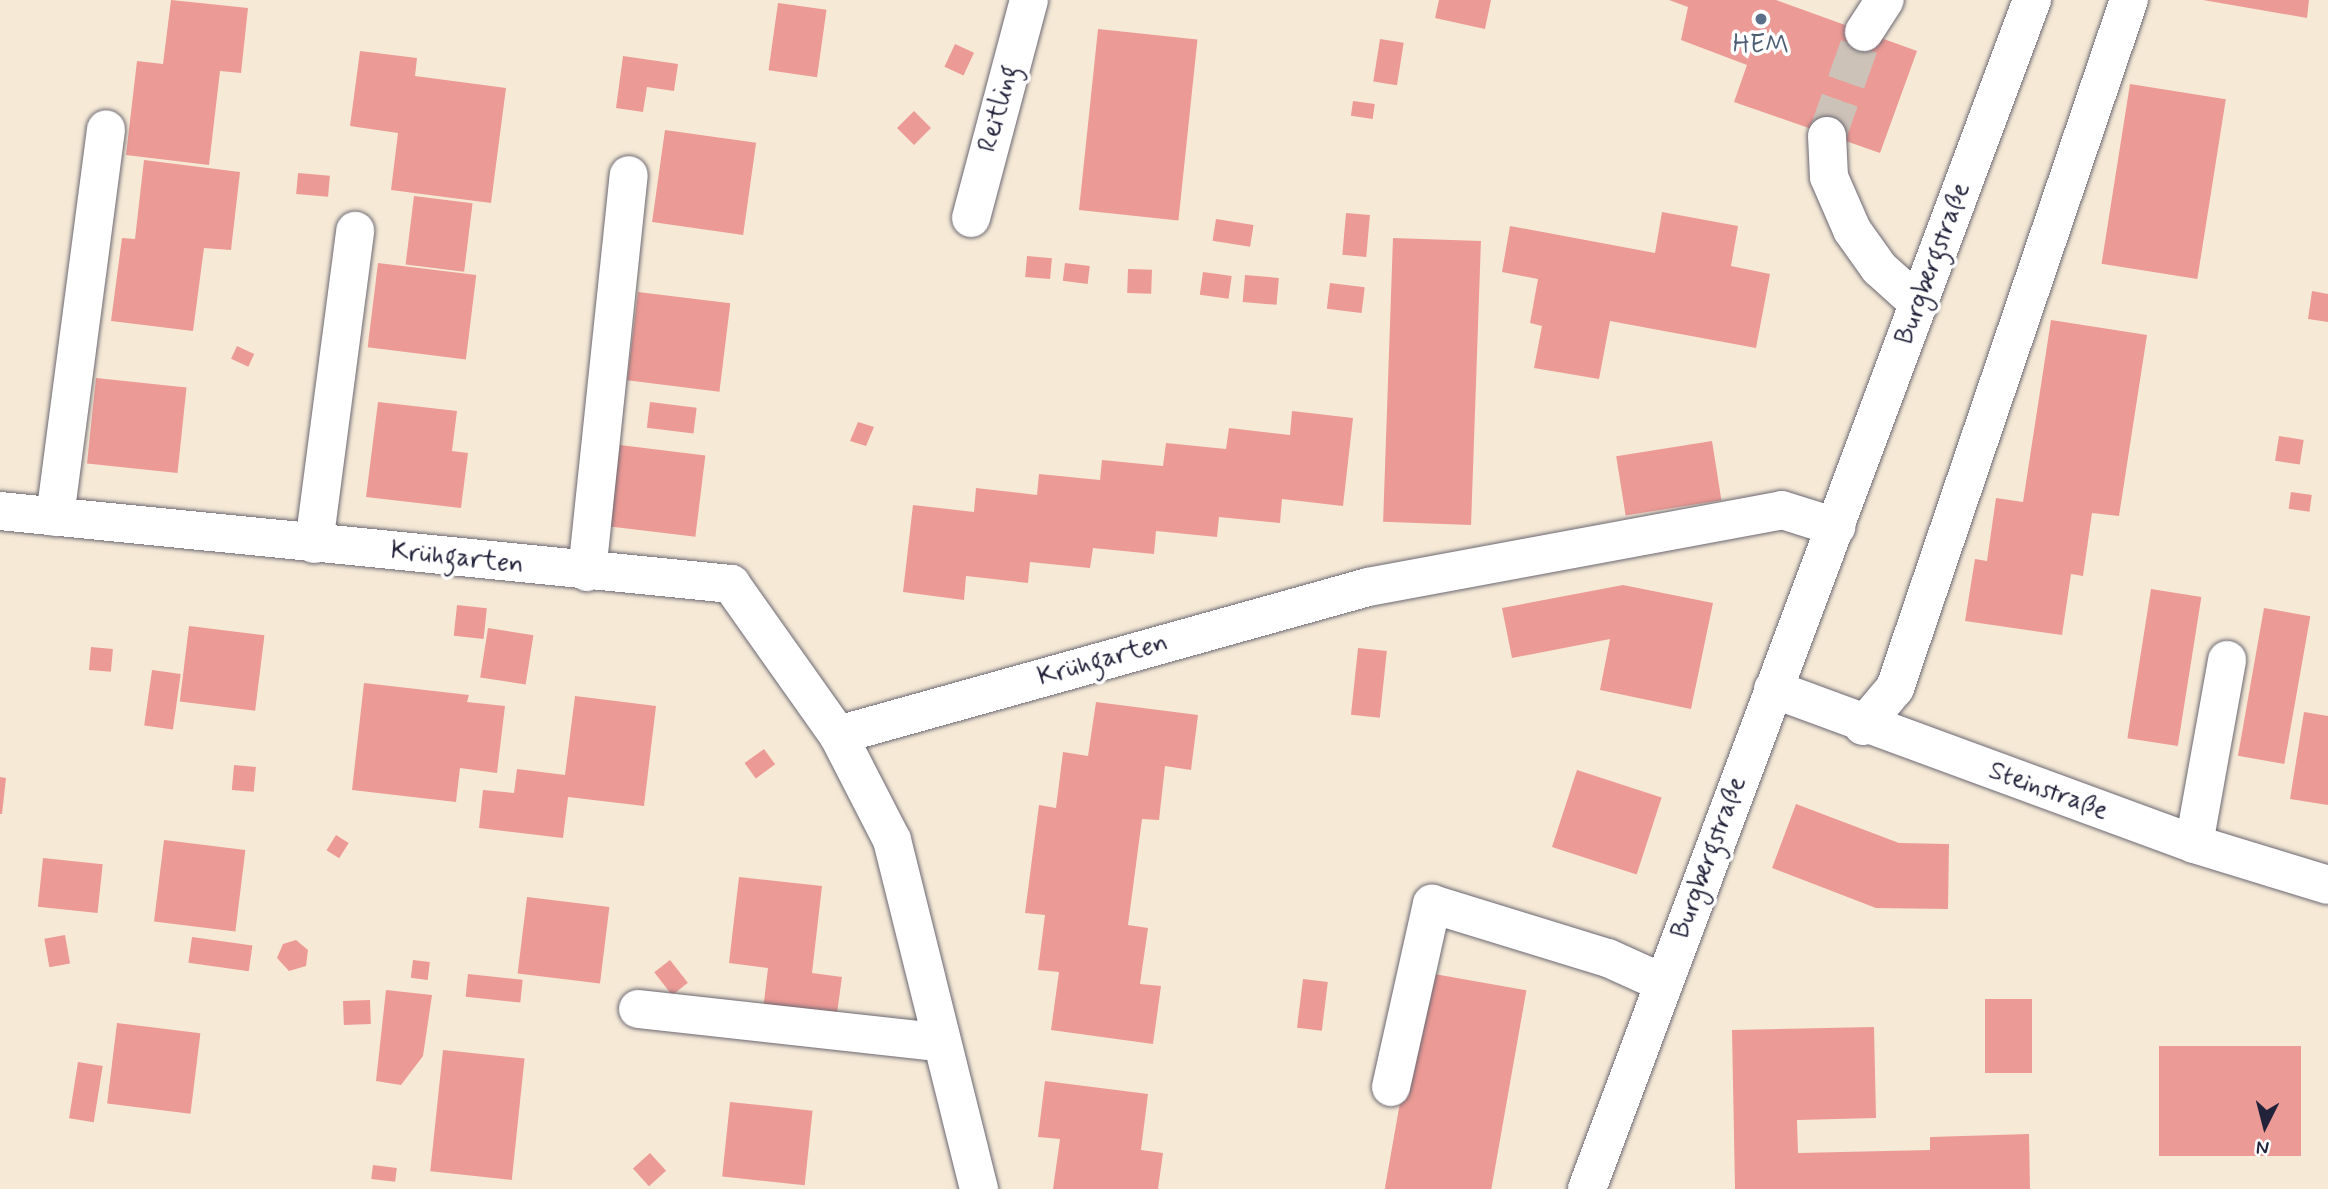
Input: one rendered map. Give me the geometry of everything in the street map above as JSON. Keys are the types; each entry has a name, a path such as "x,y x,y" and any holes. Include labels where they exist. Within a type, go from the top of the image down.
{"street":[{"name":"Reitling","path":"971,218 1029,0"},
{"path":"1864,32 1885,0"},
{"name":"Burgbergstraße","path":"1587,1189 2032,0"},
{"path":"1863,726 1895,688 2129,0"},
{"path":"55,517 106,129"},
{"path":"1827,136 1829,177 1852,230 1879,268 1919,304"},
{"path":"587,572 629,175"},
{"path":"314,544 355,231"},
{"name":"Krühgarten","path":"838,734 1368,587 1782,510 1836,527"},
{"name":"Krühgarten","path":"0,511 587,572 731,584 838,734 892,840 939,1042 979,1189"},
{"path":"2194,844 2227,660"},
{"name":"Steinstraße","path":"1773,689 1863,726 2194,844 2328,885"},
{"path":"1391,1087 1432,904 1608,958 1663,982"},
{"path":"638,1009 939,1042"}],"building":[{"path":"171,0 248,8 241,73 220,71 209,165 126,155 137,61 163,64"},
{"path":"1439,0 1491,0 1485,29 1435,18"},
{"path":"1669,0 1776,0 1917,51 1880,153 1734,102 1747,65 1681,40 1688,7"},
{"path":"2203,0 2309,0 2307,18"},
{"path":"778,3 827,10 817,77 769,70"},
{"path":"1098,29 1197,39 1178,220 1079,210"},
{"path":"1380,39 1404,43 1397,85 1373,81"},
{"path":"955,44 974,53 963,76 944,67"},
{"path":"360,51 417,58 415,76 506,88 491,203 391,190 398,133 350,126"},
{"path":"623,56 678,64 674,91 647,87 643,112 616,108"},
{"path":"2130,84 2226,99 2197,279 2102,264"},
{"path":"1353,101 1375,104 1373,119 1351,116"},
{"path":"914,111 931,128 914,145 897,128"},
{"path":"665,130 756,143 743,235 652,222"},
{"path":"144,160 240,172 231,250 204,248 193,331 111,321 122,238 135,239"},
{"path":"298,173 330,176 328,197 296,194"},
{"path":"414,196 473,203 464,272 406,264"},
{"path":"1662,212 1738,226 1731,266 1770,274 1756,348 1610,321 1599,379 1534,368 1542,326 1530,323 1538,279 1502,272 1510,226 1655,253"},
{"path":"1346,213 1370,215 1366,257 1342,255"},
{"path":"1216,219 1254,225 1250,247 1213,241"},
{"path":"1393,238 1481,241 1471,525 1383,522"},
{"path":"1027,256 1052,258 1050,279 1025,277"},
{"path":"378,263 476,275 466,359 368,347"},
{"path":"1065,263 1090,266 1088,284 1063,281"},
{"path":"1128,269 1152,270 1151,294 1127,293"},
{"path":"1203,272 1232,276 1229,299 1200,295"},
{"path":"1245,275 1279,278 1277,305 1243,302"},
{"path":"1330,283 1365,287 1362,313 1327,309"},
{"path":"2312,291 2328,294 2328,322 2308,319"},
{"path":"638,292 730,303 719,392 627,380"},
{"path":"2051,320 2147,335 2119,516 2092,513 2083,576 2071,574 2062,635 1965,621 1975,559 1987,561 1996,498 2023,502"},
{"path":"237,346 254,354 248,367 231,359"},
{"path":"96,378 187,388 178,473 87,464"},
{"path":"378,402 457,411 452,451 468,453 461,508 366,497"},
{"path":"650,402 697,408 693,434 647,428"},
{"path":"1292,411 1353,418 1343,506 1282,499 1280,523 1219,517 1217,537 1156,531 1154,554 1093,548 1090,568 1030,562 1028,583 966,576 964,600 903,592 913,505 974,512 976,488 1037,495 1039,474 1100,480 1102,460 1163,466 1166,443 1226,449 1229,428 1290,435"},
{"path":"858,422 874,427 866,446 850,441"},
{"path":"2279,436 2304,440 2300,465 2275,461"},
{"path":"1712,441 1721,500 1626,515 1616,456"},
{"path":"620,445 705,455 695,537 610,526"},
{"path":"2291,492 2312,495 2309,512 2289,509"},
{"path":"1623,585 1713,603 1691,709 1600,690 1610,639 1512,658 1502,608"},
{"path":"2151,589 2201,597 2178,746 2127,738"},
{"path":"457,605 487,608 484,639 454,636"},
{"path":"2264,608 2310,616 2284,764 2238,756"},
{"path":"189,626 264,635 255,711 180,701"},
{"path":"488,628 533,635 526,685 480,677"},
{"path":"91,647 113,649 111,672 89,670"},
{"path":"1358,648 1387,651 1380,718 1351,715"},
{"path":"152,670 181,674 173,729 144,725"},
{"path":"364,683 469,695 467,702 505,706 497,773 460,768 456,802 352,790"},
{"path":"575,696 656,706 644,806 568,797 563,838 479,828 483,790 514,793 517,769 565,775"},
{"path":"1096,702 1198,715 1191,770 1165,766 1159,820 1142,819 1128,925 1148,928 1140,984 1161,986 1153,1044 1051,1030 1059,972 1038,970 1045,915 1025,913 1039,805 1056,808 1063,752 1088,756"},
{"path":"2304,712 2328,716 2328,805 2290,799"},
{"path":"764,749 775,764 756,778 745,763"},
{"path":"234,765 256,767 254,792 232,790"},
{"path":"1577,770 1662,798 1637,875 1552,847"},
{"path":"0,777 6,778 2,814 0,814"},
{"path":"1796,804 1899,843 1949,844 1948,909 1876,908 1772,868"},
{"path":"336,835 349,843 339,858 326,850"},
{"path":"164,840 245,850 235,931 154,921"},
{"path":"43,858 103,864 98,913 38,907"},
{"path":"739,877 822,886 812,973 842,977 835,1028 762,1019 768,968 729,963"},
{"path":"527,897 609,907 600,984 518,973"},
{"path":"65,935 70,964 49,967 44,939"},
{"path":"192,937 252,945 249,971 188,963"},
{"path":"296,940 308,950 306,966 289,971 277,958 283,944"},
{"path":"413,960 430,962 428,980 411,978"},
{"path":"670,960 688,983 672,995 654,972"},
{"path":"1423,972 1526,990 1491,1189 1385,1189"},
{"path":"468,974 523,980 520,1003 466,997"},
{"path":"1303,979 1328,982 1322,1031 1297,1028"},
{"path":"386,990 432,995 423,1056 401,1085 376,1081"},
{"path":"1985,999 2032,999 2032,1073 1985,1073"},
{"path":"370,1000 371,1024 344,1025 343,1001"},
{"path":"117,1023 200,1033 191,1114 107,1103"},
{"path":"1874,1027 1876,1118 1797,1120 1798,1153 1930,1150 1930,1137 2029,1134 2030,1189 1735,1189 1732,1030"},
{"path":"2159,1046 2301,1046 2301,1156 2159,1156"},
{"path":"443,1050 525,1059 512,1180 430,1171"},
{"path":"78,1062 103,1066 94,1122 69,1118"},
{"path":"1045,1081 1148,1094 1141,1150 1163,1153 1158,1189 1053,1189 1060,1139 1038,1137"},
{"path":"730,1102 813,1111 805,1185 722,1177"},
{"path":"650,1153 666,1171 649,1186 633,1168"},
{"path":"373,1165 397,1168 395,1182 371,1179"}],"tunnel":[{"path":"1827,136 1864,32"}],"place":[{"name":"HEM","path":"1761,19"}]}
